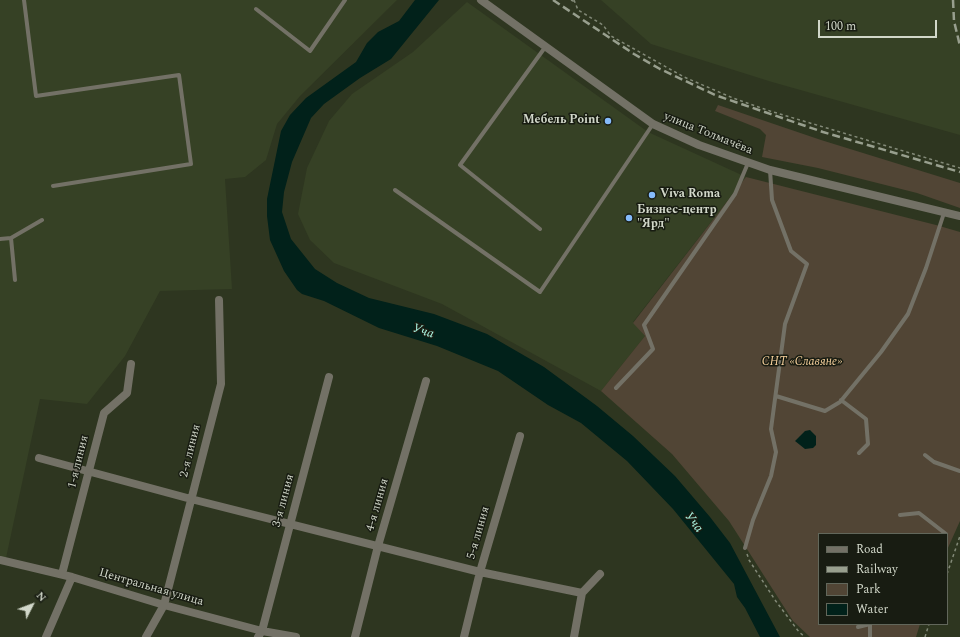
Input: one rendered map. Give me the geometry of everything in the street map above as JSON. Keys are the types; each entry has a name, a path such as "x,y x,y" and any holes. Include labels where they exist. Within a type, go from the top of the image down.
{"street":[{"name":"улица Толмачёва","path":"481,0 653,124 699,146 770,170 960,216"},
{"name":"2-я линия","path":"146,637 164,605 221,384 219,300"},
{"name":"1-я линия","path":"62,574 104,413 127,393 131,364"},
{"name":"3-я линия","path":"260,634 329,377"},
{"name":"4-я линия","path":"355,637 378,546 426,381"},
{"name":"5-я линия","path":"464,637 480,572 520,436"},
{"path":"39,458 191,499 480,572 582,593"},
{"name":"Центральная улица","path":"0,560 62,574 260,634 296,637"},
{"path":"574,637 582,593 600,574"},
{"path":"46,637 72,577"}],"lane":[{"path":"24,0 36,96 179,75 191,164 53,186"},
{"path":"256,10 310,51 346,0"},
{"path":"540,229 460,165 546,46"},
{"path":"395,190 540,292 653,124"},
{"path":"616,388 653,349 644,325 735,194 748,163"},
{"path":"745,548 753,520 771,476 776,452 771,429 785,324 807,264 791,251 772,200 770,170"},
{"path":"776,396 825,411 841,400 881,352 908,314 926,268 944,213"},
{"path":"0,239 10,238 42,220"},
{"path":"10,238 15,280"},
{"path":"841,400 866,418 868,444 859,453"},
{"path":"924,455 934,462 960,471"},
{"path":"900,515 919,513 945,533"},
{"path":"858,627 866,625"},
{"path":"870,625 870,637"}],"path":[{"path":"573,1 578,10 603,25 611,36 684,77 733,98 817,127 960,168"},
{"path":"948,571 960,536"},
{"path":"745,548 749,560 775,600 799,632 805,637"},
{"path":"925,637 929,625"}],"shaded area":[{"path":"0,0 397,0 300,96 277,124 266,160 245,177 225,179 232,289 160,291 125,356 87,404 40,399 6,558 0,557"},
{"path":"601,0 960,0 960,135 772,82 651,44"},
{"path":"467,2 648,132 746,177 633,322 645,336 601,391 442,304 334,263 310,240 298,214 307,168 329,121 352,94 413,52"}],"green space":[{"path":"718,105 821,140 960,183 960,208 917,193 818,168 762,157 766,135 760,129 715,111"},
{"name":"СНТ «Славяне»","path":"746,177 960,232 960,521 948,548 948,533 818,533 818,625 920,625 916,637 810,637 793,621 729,521 672,454 601,391 645,336 633,323"}],"water":[{"name":"Уча","path":"415,0 439,0 391,59 360,78 324,104 311,118 292,162 284,192 282,212 291,239 315,269 337,283 369,298 434,314 487,334 544,367 597,406 633,436 675,476 710,517 730,543 780,637 760,637 745,608 737,597 734,584 673,509 627,461 581,423 548,405 498,371 437,346 379,328 324,301 302,294 297,290 284,271 270,240 267,216 267,199 281,131 290,115 306,98 356,62 367,43 378,32 399,21"},
{"path":"810,430 816,436 816,445 813,448 805,449 795,441 805,431"}],"railway":[{"path":"553,0 634,54 660,69 715,95 823,132 960,172"},
{"path":"953,0 954,21 960,46"}],"place":[{"name":"Мебель Point","path":"608,121"},
{"name":"Viva Roma","path":"652,195"},
{"name":"Бизнес-центр \"Ярд\"","path":"629,218"}]}
